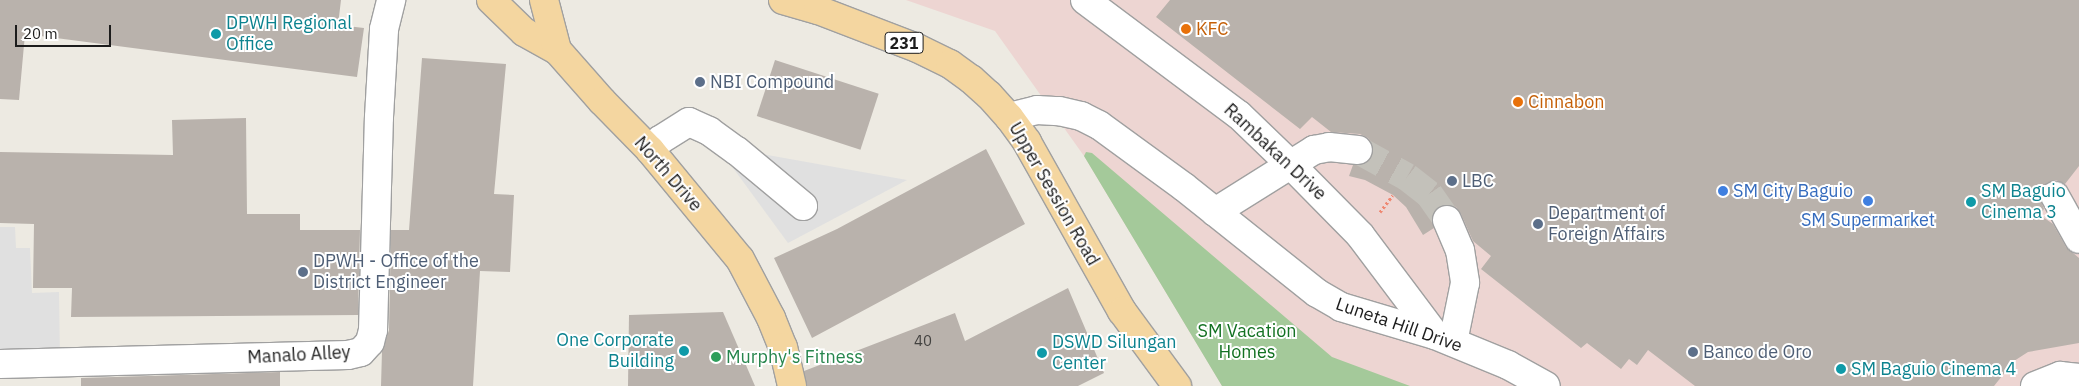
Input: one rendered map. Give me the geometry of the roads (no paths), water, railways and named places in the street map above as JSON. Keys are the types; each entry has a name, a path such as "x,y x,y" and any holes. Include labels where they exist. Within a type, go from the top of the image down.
{"main road":[{"name":"North Drive","path":"491,0 524,32 557,50 602,101 650,150 740,259 771,318 782,347 792,386"},
{"path":"544,0 557,50"},
{"name":"Upper Session Road","path":"783,0 818,10 917,48 942,60 972,79 1009,116 1027,142 1122,311 1177,386"}],"street":[{"name":"Manalo Alley","path":"0,364 348,355 361,352 370,342 373,330 378,126 384,29 391,0"},
{"name":"Rambakan Drive","path":"1085,0 1239,115 1360,235 1444,338"},
{"name":"Luneta Hill Drive","path":"1009,116 1037,110 1059,110 1081,116 1099,125 1215,212 1317,293 1340,307 1444,338 1508,365 1546,386"},
{"path":"650,150 660,140 689,122 709,131 737,151 803,206"},
{"path":"1215,212 1314,150 1329,147 1358,150"},
{"path":"2055,196 2079,239"},
{"path":"1444,338 1465,283 1460,250 1447,220"},
{"path":"2035,386 2060,376 2079,378"}],"tunnel":[{"path":"1358,150 1407,177 1429,194 1447,220"}],"place":[{"name":"KFC","path":"1186,29"},
{"name":"DPWH Regional Office","path":"216,34"},
{"name":"NBI Compound","path":"700,82"},
{"name":"Cinnabon","path":"1518,102"},
{"name":"LBC","path":"1452,181"},
{"name":"SM City Baguio","path":"1723,191"},
{"name":"SM Supermarket","path":"1868,201"},
{"name":"SM Baguio Cinema 3","path":"1971,202"},
{"name":"Department of Foreign Affairs","path":"1538,224"},
{"name":"DPWH - Office of the District Engineer","path":"303,272"},
{"name":"One Corporate Building","path":"684,351"},
{"name":"Banco de Oro","path":"1693,352"},
{"name":"DSWD Silungan Center","path":"1042,353"},
{"name":"Murphy's Fitness","path":"716,357"},
{"name":"SM Baguio Cinema 4","path":"1841,369"}],"park label":[{"name":"SM Vacation Homes","path":"1247,342"}]}
